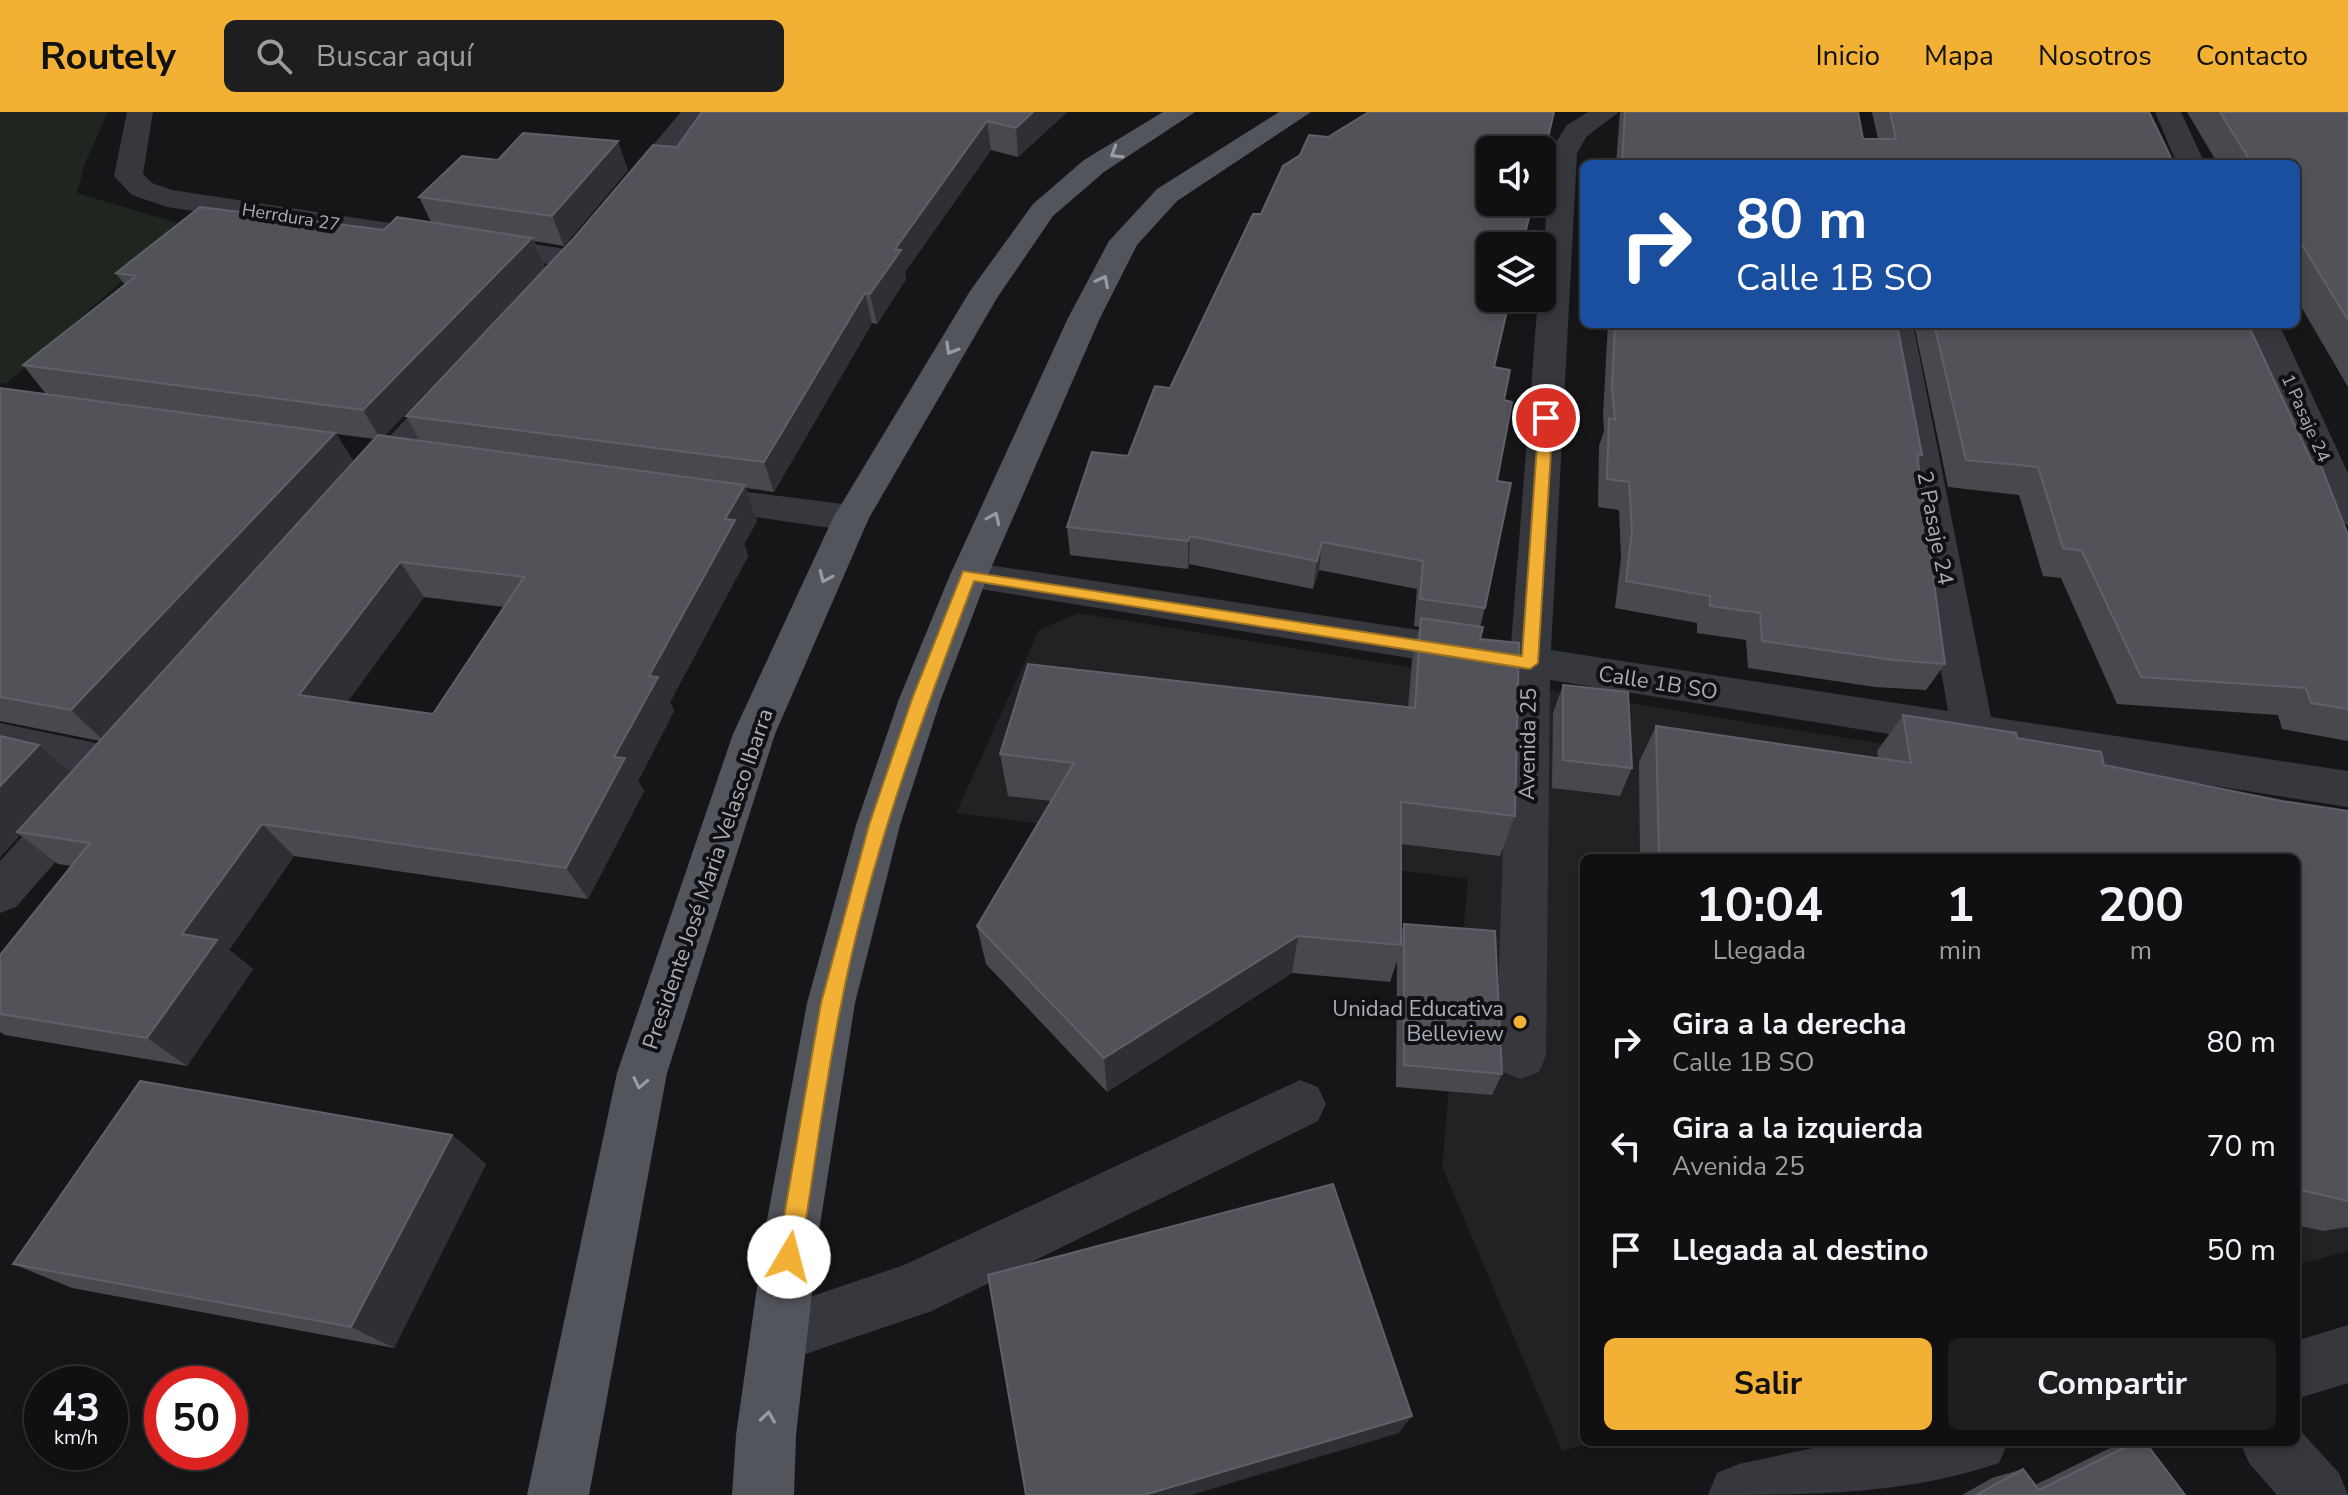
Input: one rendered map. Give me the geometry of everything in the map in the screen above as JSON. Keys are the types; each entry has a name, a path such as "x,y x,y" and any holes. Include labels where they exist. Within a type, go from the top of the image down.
{"main road":[{"name":"Presidente José Maria Velasco Ibarra","path":"558,1495 642,1073 754,734 851,518 981,298 1043,210 1094,166 1182,112"},
{"path":"763,1495 766,1435 792,1231 831,1003 878,825 920,699 969,575 1084,318 1124,241 1167,195 1298,112"}],"street":[{"name":"Herrdura 27","path":"140,112 128,176 142,189 167,198 417,236"},
{"path":"540,294 695,112"},
{"path":"2168,112 2189,160"},
{"name":"Avenida 25","path":"1521,1056 1530,663 1563,153 1577,131 1603,113"},
{"path":"448,241 593,235"},
{"name":"2 Pasaje 24","path":"1898,328 1973,732"},
{"name":"1 Pasaje 24","path":"2265,328 2348,513"},
{"path":"347,505 476,364"},
{"path":"342,451 437,464"},
{"path":"658,492 851,518"},
{"name":"Calle 1B SO","path":"969,575 2348,789"},
{"path":"0,740 125,753 0,893"},
{"path":"779,1334 912,1291 1300,1104"},
{"path":"2300,1369 2348,1354"},
{"path":"1739,1495 1960,1446"},
{"path":"2274,1446 2317,1495"}],"shaded area":[{"path":"0,112 108,112 85,163 77,193 185,225 6,384 0,383"},
{"name":"Unidad Educativa Belleview","path":"1078,613 2348,820 2348,1251 2300,1264 2300,854 1580,854 1581,1446 1562,1451 1442,1166 1468,879 956,813 1039,630"}],"building":[{"path":"702,112 1033,112 1016,128 987,121 895,249 901,250 870,294 865,293 764,462 406,416 574,238 653,145 677,147"},
{"path":"1369,112 1554,112 1548,136 1476,136 1476,216 1530,216 1526,232 1476,232 1476,312 1507,312 1494,367 1510,370 1504,400 1512,402 1497,481 1511,483 1485,608 1420,599 1423,561 1322,542 1317,561 1190,536 1188,541 1067,527 1092,452 1128,456 1155,386 1170,388 1253,214 1261,214 1283,166 1300,155 1309,135 1328,137"},
{"path":"1625,112 1858,112 1863,139 1896,139 1890,112 2149,112 2172,160 1622,160"},
{"path":"2220,112 2348,112 2348,320 2300,242 2300,160 2250,160"},
{"path":"523,133 618,141 552,216 419,197 462,156 498,160"},
{"path":"200,207 384,230 397,217 532,238 363,410 23,365 136,276 116,273"},
{"path":"1615,328 1898,328 1922,455 1917,454 1945,664 1893,660 1762,641 1760,613 1710,606 1710,596 1626,581 1632,531 1629,482 1607,479 1609,418 1615,420 1612,388"},
{"path":"1935,328 2250,328 2312,462 2320,463 2348,535 2348,709 2311,703 2306,688 2141,677 2082,551 2063,548 2038,467 1966,460"},
{"path":"0,388 335,433 71,710 0,697"},
{"path":"378,435 745,485 725,519 735,520 649,676 658,677 614,757 625,758 566,868 262,824 182,934 217,940 147,1038 0,1014 0,955 90,843 17,832","holes":["400,562 524,577 433,714 299,695"]},
{"path":"1421,618 1483,627 1480,639 1519,643 1515,816 1401,802 1401,945 1298,936 1104,1058 977,926 1074,763 1000,754 1028,664 1415,708"},
{"path":"1563,685 1628,692 1632,768 1563,760"},
{"path":"1903,715 2016,733 2017,738 2101,752 2104,765 2282,801 2348,811 2348,1201 2300,1190 2300,854 1659,854 1656,726 1911,763"},
{"path":"0,736 39,745 0,786"},
{"path":"1404,924 1495,931 1502,1074 1404,1065"},
{"path":"140,1081 452,1135 351,1327 13,1264"},
{"path":"1333,1184 1412,1416 1144,1495 1026,1495 988,1275"},
{"path":"2127,1446 2148,1446 2185,1495 1976,1495 2023,1469 2039,1490"}],"place":[{"name":"Unidad Educativa Belleview","path":"1520,1022"}],"route":[{"path":"789,1257 831,1003 878,825 920,699 969,575 1530,663 1546,418"}]}
